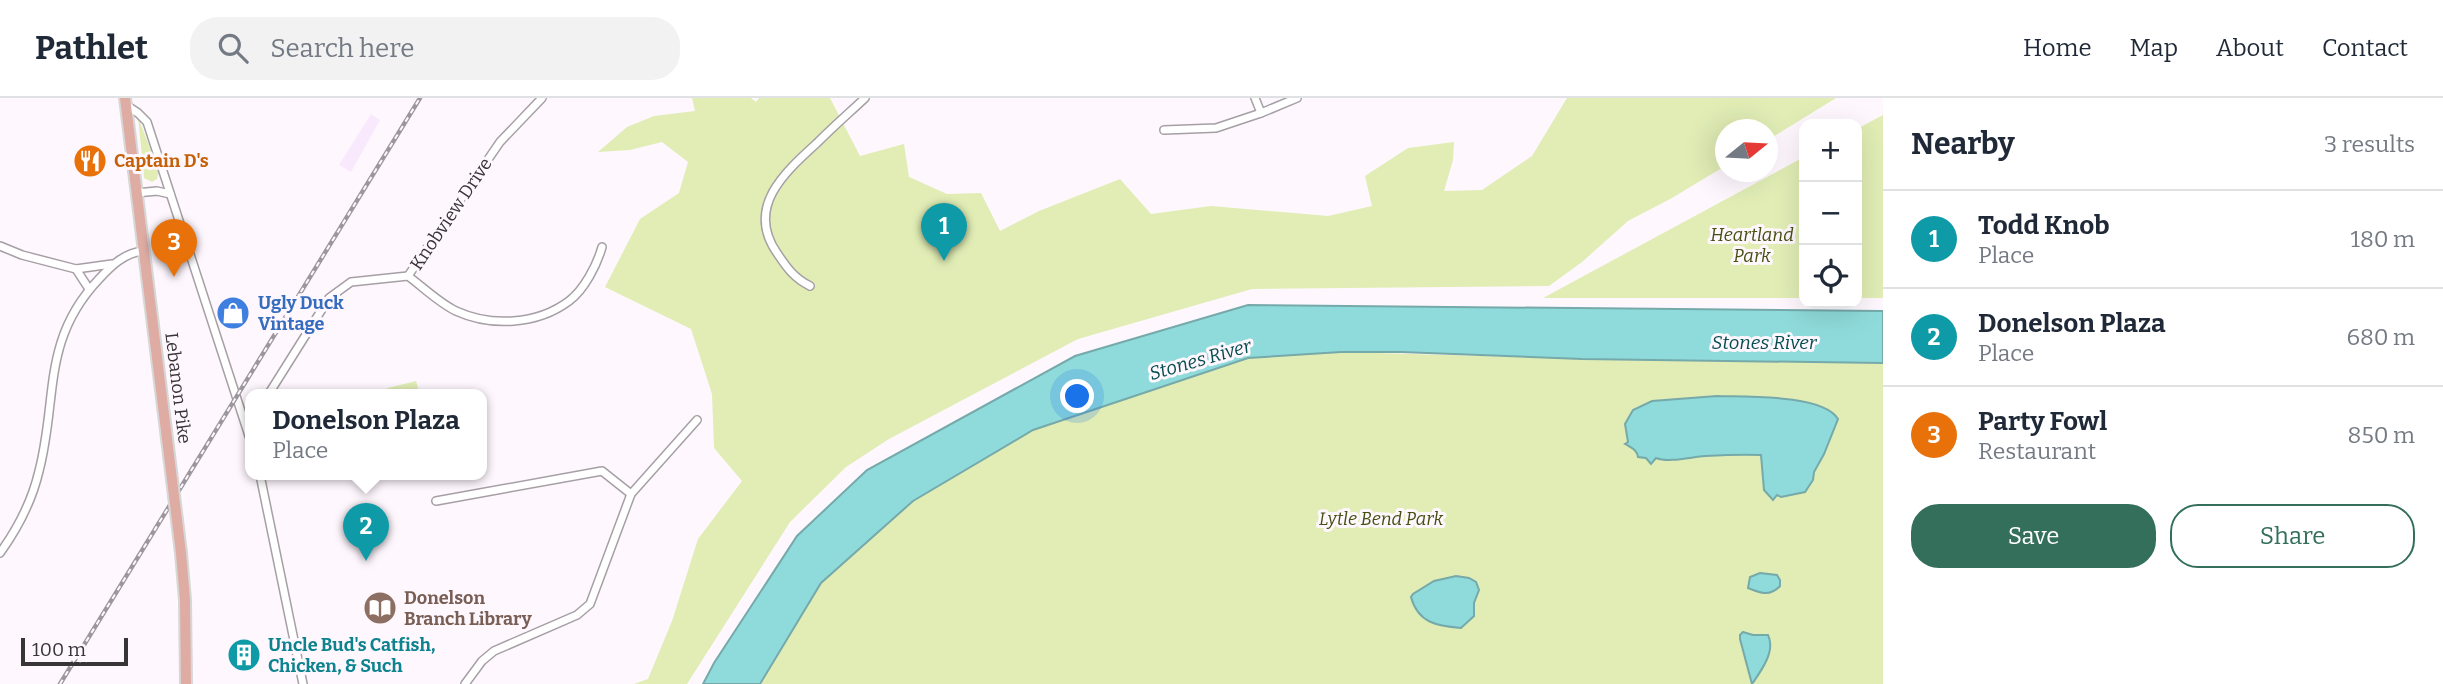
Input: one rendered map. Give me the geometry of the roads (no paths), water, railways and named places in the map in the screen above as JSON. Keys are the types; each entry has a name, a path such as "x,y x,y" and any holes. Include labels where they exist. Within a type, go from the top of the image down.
{"main road":[{"name":"Lebanon Pike","path":"125,101 181,553 185,600 186,684"}],"street":[{"name":"Knobview Drive","path":"272,389 329,298 351,282 408,276 500,142 542,98"},
{"path":"810,286 794,278 766,238 765,215 774,189 784,172 865,98"},
{"path":"1255,98 1261,113"},
{"path":"1164,130 1216,128 1297,98"},
{"path":"125,101 145,118 245,410"},
{"path":"136,193 157,191 170,194"},
{"path":"0,246 22,255 76,268 112,264"},
{"path":"408,276 455,310 491,321 534,319 570,301 596,266 602,247"},
{"path":"0,553 20,522 34,488 44,450 53,368 70,319 89,289 112,264 132,252 143,251"},
{"path":"76,268 89,289"},
{"path":"465,684 482,661 494,652 576,615 590,604 631,494 697,420"},
{"path":"436,501 601,471 631,494"},
{"path":"261,480 303,684"}],"water":[{"name":"Stones River","path":"1248,305 1883,311 1883,363 1582,359 1401,352 1341,352 1248,358 1033,430 913,501 821,583 760,684 703,684 797,536 867,470 1075,356"},
{"path":"1717,396 1801,401 1830,411 1838,419 1814,472 1813,480 1805,492 1781,497 1777,495 1773,500 1764,490 1761,455 1705,456 1674,460 1656,458 1651,464 1646,458 1638,457 1635,451 1625,444 1628,442 1625,424 1633,410 1652,401"},
{"path":"1760,573 1777,575 1780,586 1769,593 1748,588 1750,577"},
{"path":"1456,576 1476,582 1479,590 1474,603 1474,616 1461,628 1430,622 1418,613 1411,597 1413,594 1434,581"},
{"path":"1743,632 1768,635 1770,641 1769,654 1752,684 1740,639"}],"railway":[{"path":"60,684 420,98"}],"place":[{"name":"Captain D's","path":"90,161"},
{"name":"Todd Knob","path":"944,261"},
{"name":"Party Fowl","path":"174,277"},
{"name":"Ugly Duck Vintage","path":"233,313"},
{"name":"Donelson Plaza","path":"366,561"},
{"name":"Donelson Branch Library","path":"380,608"},
{"name":"Uncle Bud's Catfish, Chicken, & Such","path":"244,655"}],"park label":[{"name":"Heartland Park","path":"1752,245"},
{"name":"Lytle Bend Park","path":"1381,519"}]}
